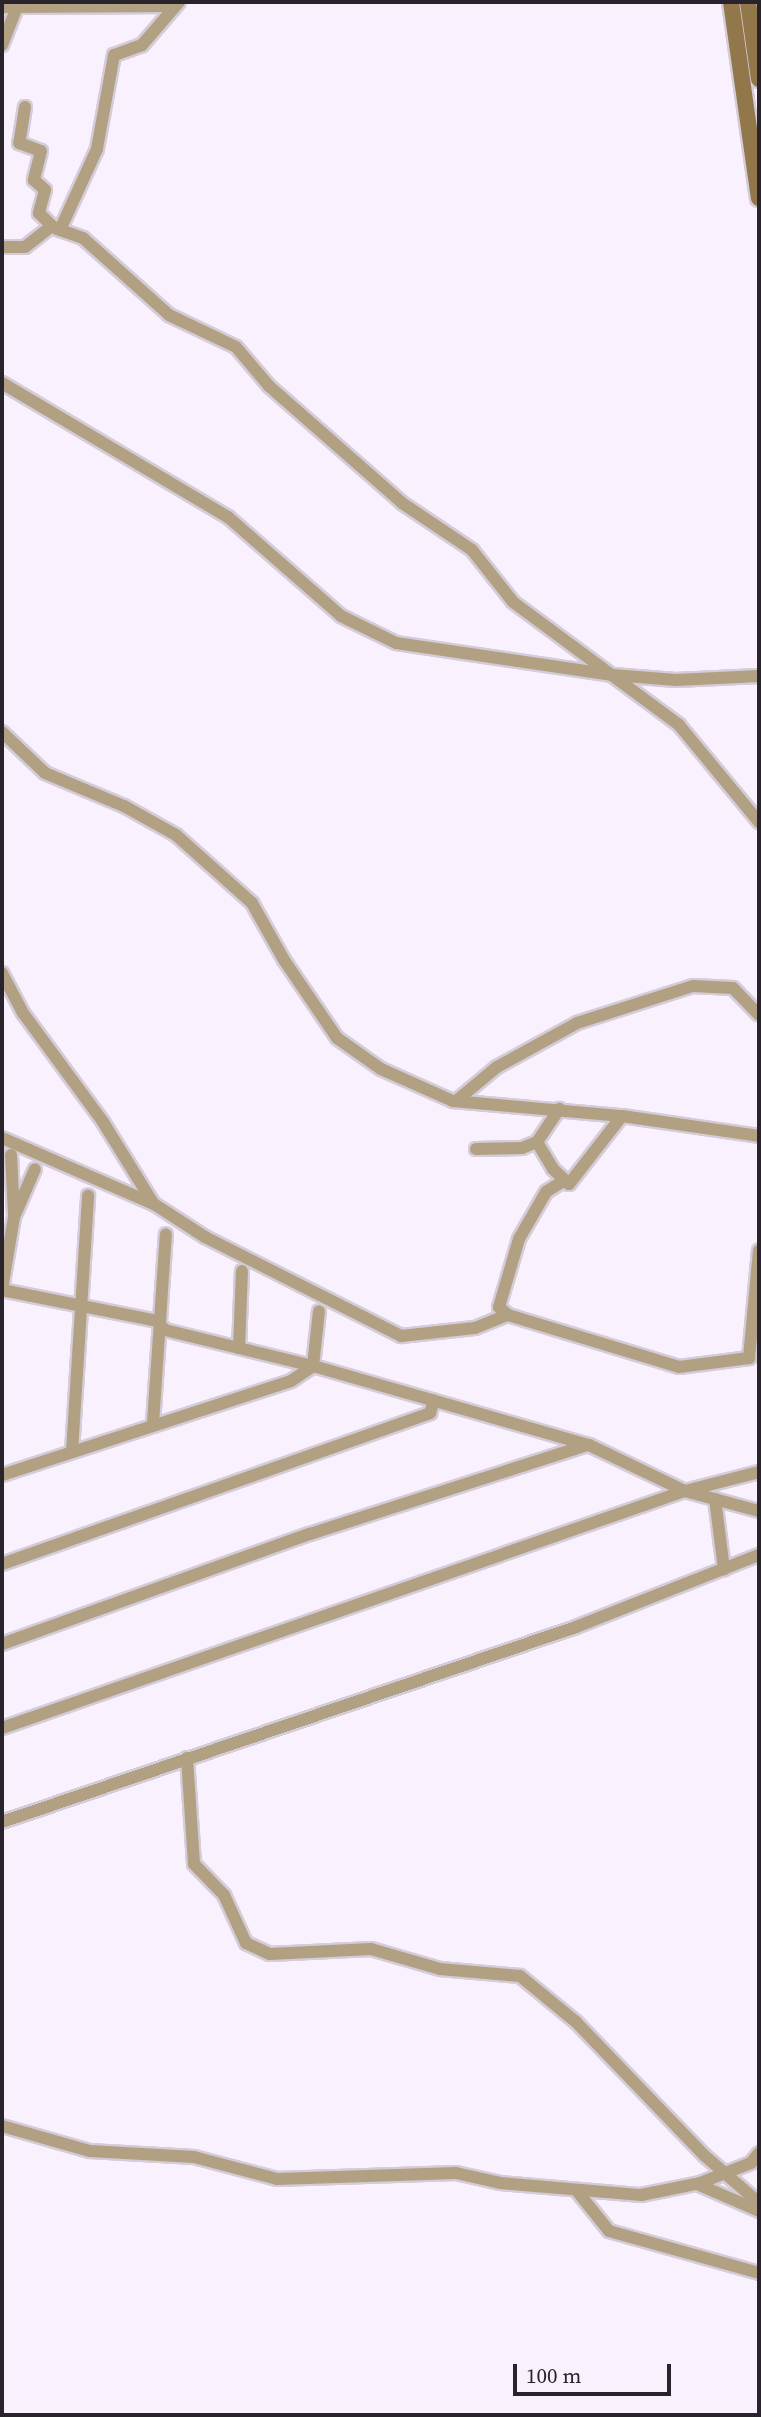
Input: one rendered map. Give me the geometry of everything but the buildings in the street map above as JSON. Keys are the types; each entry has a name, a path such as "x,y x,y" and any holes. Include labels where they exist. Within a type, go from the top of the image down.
{"main road":[{"path":"731,2 759,198"},
{"path":"748,2 759,79"}],"street":[{"path":"2,7 176,4"},
{"path":"2,247 25,247 56,228 97,149 114,55 142,45 176,4"},
{"path":"2,45 16,7"},
{"path":"25,107 19,143 41,151 34,180 45,190 39,213 56,228 83,238 169,315 236,347 269,386 387,490 429,525 472,550 507,596 613,675 699,744 759,822"},
{"path":"2,383 228,517 341,616 370,633 420,649 613,675 676,680 759,676"},
{"path":"2,732 44,773 124,806 176,835 252,903 284,960 337,1038 381,1069 456,1101 622,1116 759,1136"},
{"path":"2,973 23,1013 103,1122 154,1204"},
{"path":"456,1101 497,1067 577,1023 693,986 733,988 759,1015"},
{"path":"477,1149 522,1148 537,1142 559,1109"},
{"path":"537,1142 569,1184 589,1164 622,1116"},
{"path":"2,1138 154,1204 205,1237 401,1336 475,1328 508,1315"},
{"path":"11,1155 14,1217 2,1289 157,1321 165,1330 313,1366 589,1445 685,1491 759,1511"},
{"path":"14,1217 35,1169"},
{"path":"565,1180 546,1192 519,1239 499,1307 508,1315 679,1367 754,1357 759,1250"},
{"path":"72,1452 88,1195"},
{"path":"153,1423 157,1321 166,1234"},
{"path":"239,1348 242,1270"},
{"path":"2,1475 153,1423 291,1381 313,1366 319,1311"},
{"path":"2,1564 430,1413 434,1401"},
{"path":"2,1644 310,1534 589,1445"},
{"path":"2,1461 17,1470"},
{"path":"2,1728 685,1491 759,1472"},
{"path":"715,1499 724,1569"},
{"path":"2,1822 576,1627 759,1555"},
{"path":"187,1758 194,1864 224,1895 246,1943 270,1954 371,1949 440,1969 520,1976 576,2022 725,2173 759,2203"},
{"path":"2,2126 90,2151 194,2157 277,2179 456,2173 577,2191 641,2195 697,2184 751,2163 759,2153"},
{"path":"697,2184 759,2211"},
{"path":"577,2191 608,2231 759,2273"}]}
